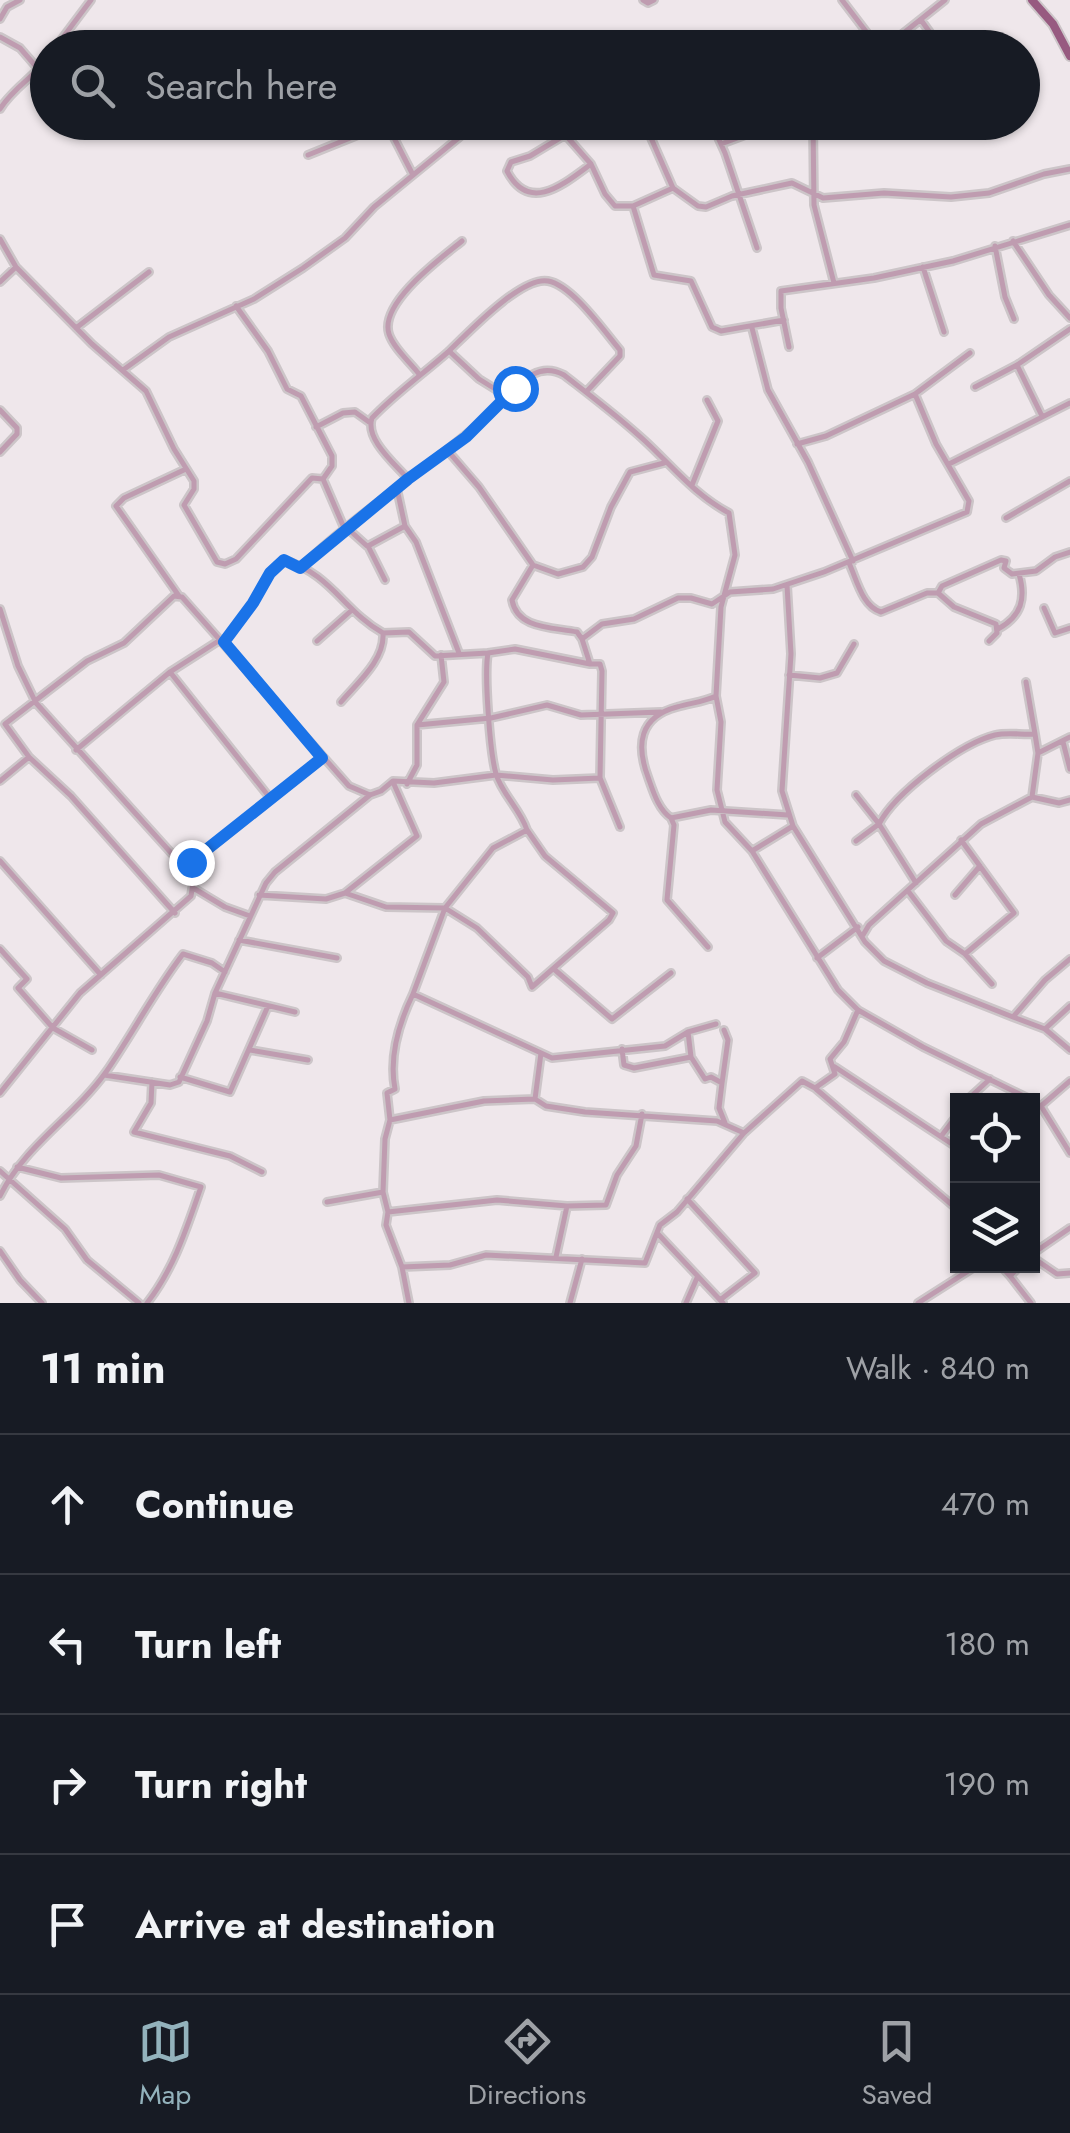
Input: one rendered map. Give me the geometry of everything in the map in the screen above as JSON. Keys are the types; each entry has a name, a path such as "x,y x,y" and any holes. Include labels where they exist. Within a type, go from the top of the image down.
{"main road":[{"path":"1032,0 1052,24 1070,56"}],"street":[{"path":"0,19 7,7 20,0"},
{"path":"68,30 90,0"},
{"path":"643,0 654,0"},
{"path":"842,0 866,30"},
{"path":"908,30 945,0"},
{"path":"921,20 928,30"},
{"path":"0,38 20,48 30,60"},
{"path":"0,109 30,74"},
{"path":"308,156 346,140"},
{"path":"395,140 413,175"},
{"path":"124,370 169,337 254,298 325,253 456,140"},
{"path":"557,140 511,162 507,171 512,181 529,192 546,192 591,164"},
{"path":"569,140 591,164 610,202 634,206 673,188"},
{"path":"652,140 673,188 698,206 706,207 792,183 823,198 884,193 926,197 980,195 1044,174 1070,170"},
{"path":"719,140 756,248"},
{"path":"721,144 732,140"},
{"path":"813,140 813,195 834,283"},
{"path":"634,206 654,275 691,281 717,331 784,320"},
{"path":"789,347 781,291 923,267 1070,226"},
{"path":"0,238 16,267 146,391 194,485 184,506 217,562 226,564 236,559 301,487 312,478 323,479"},
{"path":"1014,241 1048,295 1070,318"},
{"path":"419,374 388,333 389,324 412,283 462,242"},
{"path":"994,246 1014,319"},
{"path":"0,282 16,267"},
{"path":"923,267 944,332"},
{"path":"76,328 149,272"},
{"path":"369,422 475,325 535,282 550,281 560,286 591,314 621,352 586,392"},
{"path":"235,305 268,351 287,389 301,396 333,459 323,479"},
{"path":"752,328 775,395 872,609 880,612 938,593 954,607 996,624 998,629"},
{"path":"976,387 1070,329"},
{"path":"449,351 479,379 508,397"},
{"path":"797,444 826,436 915,394 970,353"},
{"path":"1016,365 1043,418"},
{"path":"300,568 396,488 448,451 526,378 548,370 564,374 645,441 710,502 730,512 735,555 722,598 716,696 721,722 717,790 725,822 752,851 838,990 858,1010 1017,1093"},
{"path":"582,639 602,624 634,618 678,598 712,604 730,592 788,585 970,510 970,501 936,444 915,394"},
{"path":"692,486 718,421 707,400"},
{"path":"949,464 1070,403"},
{"path":"0,410 17,428 0,452"},
{"path":"316,427 344,413 355,412 369,422 371,435 408,479"},
{"path":"448,451 533,565 558,574 582,567 592,557 611,507 630,472 665,462"},
{"path":"186,469 124,498 116,506 179,596 349,786 370,794"},
{"path":"323,479 346,529 368,546 384,580"},
{"path":"1006,518 1070,481"},
{"path":"396,488 406,526 416,542 459,653"},
{"path":"368,546 406,526"},
{"path":"938,593 942,586 1001,560 1006,561 1004,568 1012,574 1036,571 1070,552"},
{"path":"76,750 170,672 222,641 280,561 288,560 333,587 352,610 383,634 408,632 432,654 488,654 515,649 600,664 600,778 620,827"},
{"path":"533,565 512,600 514,611 525,622 577,632 590,664"},
{"path":"990,641 1021,608 1025,594 1019,572"},
{"path":"788,585 791,618 782,791 793,826 884,961 927,983 1046,1029 1070,1050"},
{"path":"176,913 2,725 97,655 124,643 172,598 179,596"},
{"path":"1044,608 1055,633 1070,628"},
{"path":"0,610 26,687 36,702 182,864 194,890 250,916"},
{"path":"318,641 352,610"},
{"path":"341,702 376,660 383,634"},
{"path":"788,674 820,678 837,673 854,644"},
{"path":"344,893 386,907 445,908 476,928 528,977 532,987 609,920 613,913 545,856 496,775 486,686 488,654"},
{"path":"407,784 417,766 417,724 444,682 442,655"},
{"path":"170,672 270,798"},
{"path":"1026,682 1038,754 1032,796"},
{"path":"417,724 490,716 547,704 581,715 664,712 716,696"},
{"path":"664,712 642,736 640,760 662,810 674,825 667,900 708,948"},
{"path":"856,842 925,776 974,744 997,734 1035,734"},
{"path":"1038,754 1070,737"},
{"path":"1063,742 1070,769"},
{"path":"0,781 29,758"},
{"path":"182,864 206,851 322,758"},
{"path":"392,781 407,784 496,775 553,780 600,778"},
{"path":"104,1075 170,1085 179,1082 259,894 274,872 370,794 381,791 392,781"},
{"path":"259,894 326,899 344,893 417,836 392,781"},
{"path":"856,795 916,883"},
{"path":"863,935 869,925 992,816 1032,796 1059,803 1070,800"},
{"path":"671,818 721,810 788,815"},
{"path":"752,851 793,826"},
{"path":"409,1303 402,1267 386,1225 388,1212 383,1192 385,1139 390,1120 387,1093 395,1089 391,1068 404,1011 445,908 493,848 527,830"},
{"path":"962,840 1014,914 965,954"},
{"path":"0,862 101,974"},
{"path":"955,895 980,866"},
{"path":"0,1093 80,993 176,913 194,890"},
{"path":"908,890 946,941 965,954 992,984"},
{"path":"817,958 858,927"},
{"path":"239,940 337,958"},
{"path":"0,948 27,979 18,988 53,1028 92,1050"},
{"path":"0,1196 17,1167 104,1075 183,954 212,962 224,972"},
{"path":"1013,1017 1045,980 1070,959"},
{"path":"555,970 612,1019 671,973"},
{"path":"215,993 294,1012"},
{"path":"413,994 552,1058 665,1046 688,1032 716,1024"},
{"path":"180,1077 230,1092 268,1006"},
{"path":"1046,1029 1070,1006"},
{"path":"815,1088 835,1074 830,1060 844,1042 858,1010"},
{"path":"724,1030 728,1040 719,1108 725,1123"},
{"path":"688,1032 691,1057 705,1079 722,1083"},
{"path":"250,1050 308,1060"},
{"path":"622,1050 624,1065 634,1068 691,1057"},
{"path":"535,1100 542,1053"},
{"path":"832,1065 950,1142"},
{"path":"975,1093 990,1079"},
{"path":"402,1267 450,1265 486,1255 645,1263 660,1225 744,1132 802,1080 950,1203"},
{"path":"1070,1081 1040,1106 1070,1154"},
{"path":"152,1082 151,1103 134,1132 230,1156 262,1172"},
{"path":"390,1120 484,1101 535,1100 546,1106 585,1112 725,1123 744,1132"},
{"path":"388,1212 497,1200 606,1205 617,1175 636,1146 642,1114"},
{"path":"942,1135 950,1124"},
{"path":"17,1167 62,1178 159,1175 201,1186 184,1237 159,1288 147,1303"},
{"path":"0,1171 65,1229 87,1260 140,1303"},
{"path":"327,1202 383,1192"},
{"path":"658,1234 721,1302 755,1274 687,1199"},
{"path":"556,1258 567,1206"},
{"path":"1040,1250 1070,1228"},
{"path":"0,1251 42,1303"},
{"path":"570,1303 582,1259"},
{"path":"1040,1262 1057,1274 1070,1273"},
{"path":"918,1303 965,1273"},
{"path":"1007,1273 1031,1303"},
{"path":"1010,1276 1013,1273"},
{"path":"686,1303 697,1276"}],"route":[{"path":"191,862 322,758 224,642 270,573 284,560 300,568 320,548 466,437 515,388"}]}
